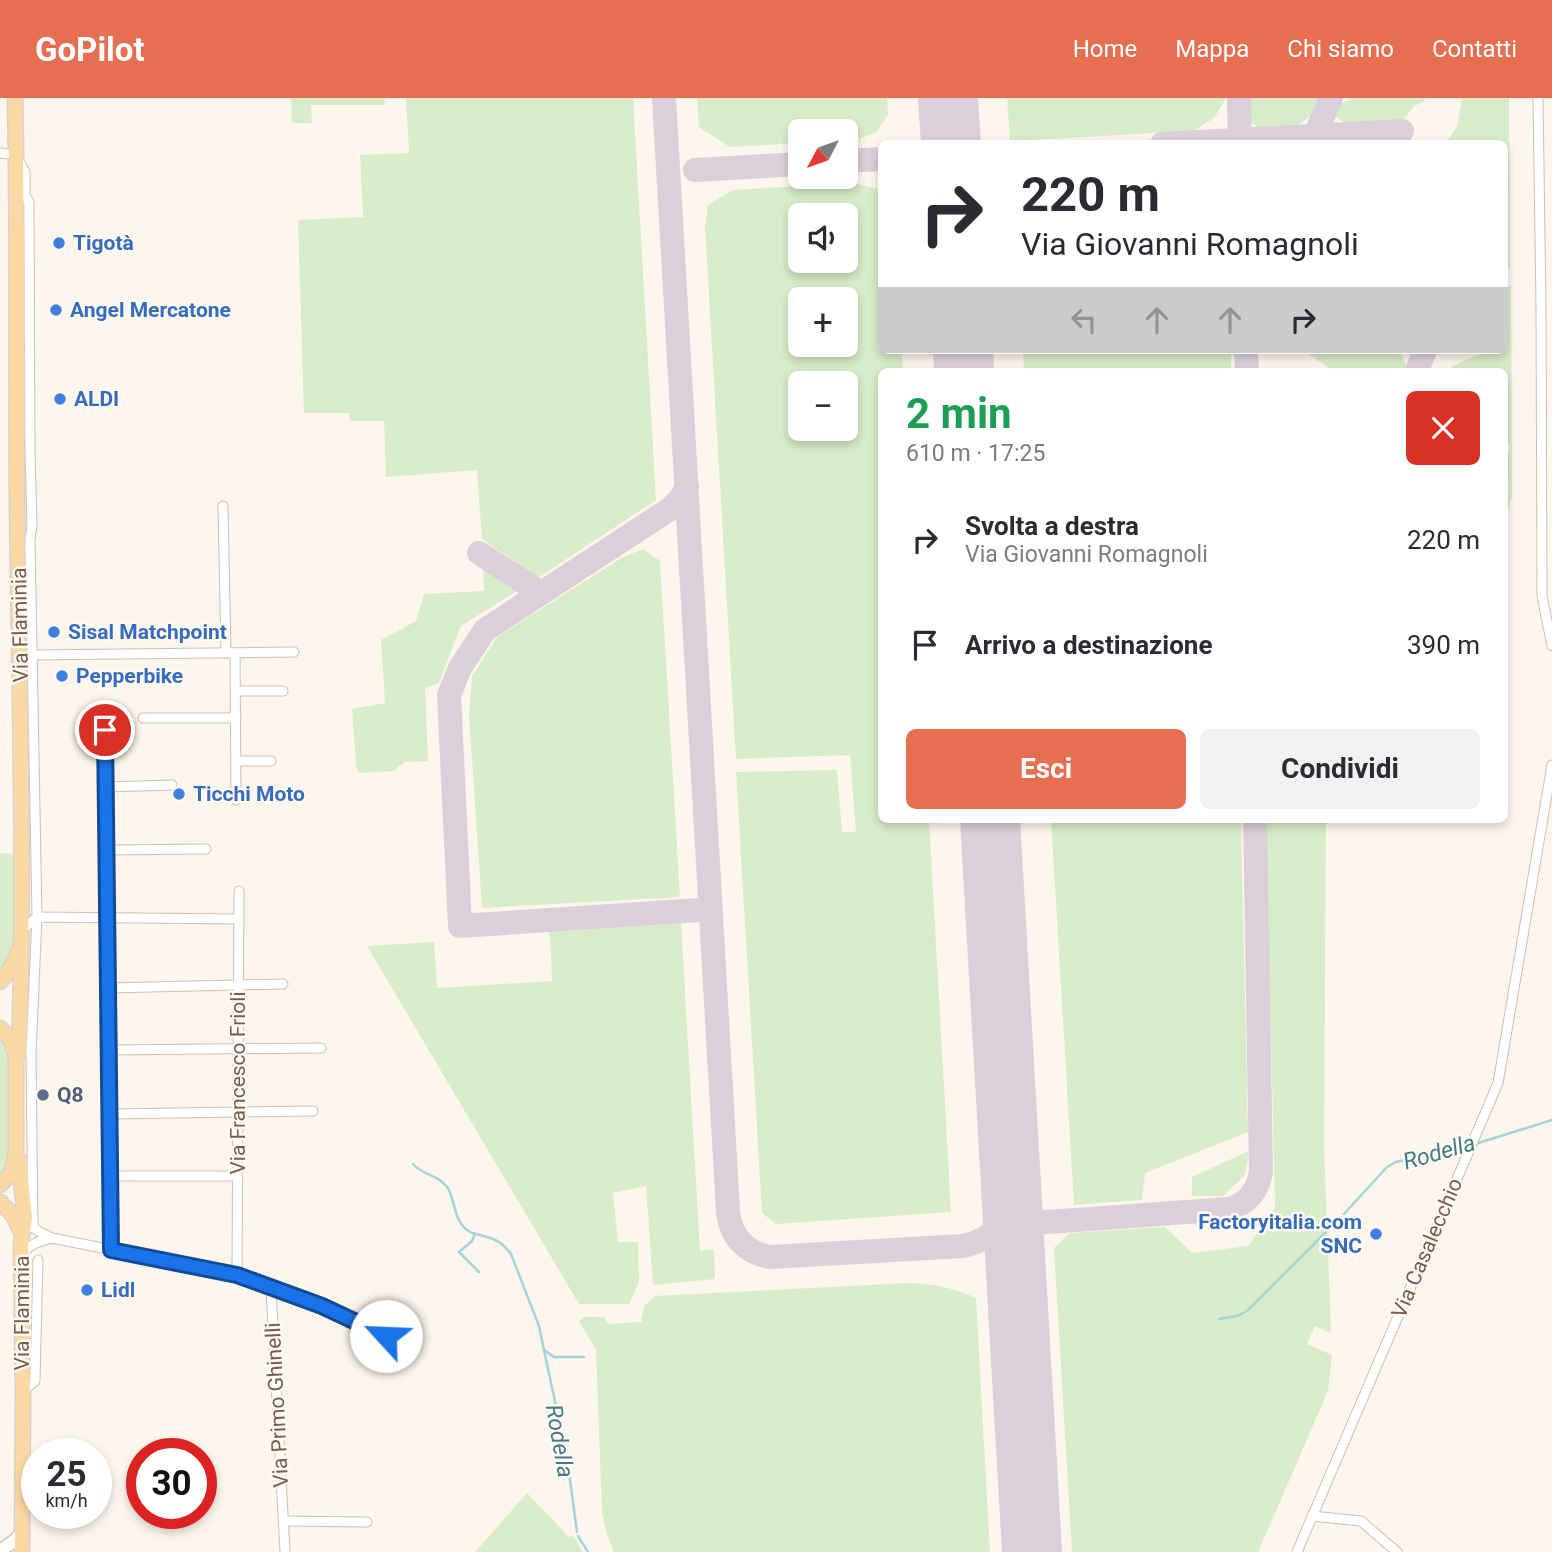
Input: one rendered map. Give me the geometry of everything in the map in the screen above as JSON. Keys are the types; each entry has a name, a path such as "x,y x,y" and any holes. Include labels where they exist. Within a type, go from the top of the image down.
{"main road":[{"name":"Via Flaminia","path":"15,98 24,497 22,936 19,1053 16,1060"},
{"name":"Via Flaminia","path":"0,982 13,964 22,936"},
{"name":"Via Flaminia","path":"0,1028 11,1040 16,1060 16,1153 11,1174 0,1185"},
{"name":"Via Flaminia","path":"16,1153 20,1162 28,1225 22,1255 22,1552"},
{"name":"Via Flaminia","path":"0,1202 28,1225"}],"street":[{"path":"1538,98 1542,596 1552,646"},
{"path":"0,153 16,155"},
{"name":"Via Flaminia","path":"16,155 25,172 25,195 29,208 24,497 32,525 30,540 37,917 31,1055 33,1133 28,1225"},
{"path":"1541,306 1552,306"},
{"path":"223,506 231,653 236,691 236,800"},
{"path":"33,655 294,652"},
{"path":"236,691 283,691"},
{"path":"143,718 236,718"},
{"path":"105,730 111,1250"},
{"path":"236,761 271,761"},
{"name":"Via Casalecchio","path":"1297,1552 1498,1083 1552,765"},
{"path":"106,787 172,785"},
{"path":"107,850 206,849"},
{"name":"Via Francesco Frioli","path":"237,1275 239,891"},
{"path":"22,936 37,917 239,919"},
{"path":"108,988 283,984"},
{"path":"109,1050 321,1048"},
{"path":"110,1114 313,1111"},
{"path":"110,1176 238,1176"},
{"path":"28,1225 52,1238 237,1275 322,1306 386,1336"},
{"path":"22,1255 38,1241 52,1238"},
{"name":"Via Flaminia","path":"23,1391 35,1381 38,1260"},
{"name":"Via Primo Ghinelli","path":"271,1288 285,1552"},
{"path":"1312,1516 1361,1521 1397,1552"},
{"path":"284,1521 367,1521"},
{"path":"0,1551 22,1533"}],"green space":[{"path":"291,98 384,98 385,105 311,105 312,123 292,123"},
{"path":"406,98 633,98 656,500 538,578 482,539 477,470 386,477 384,421 350,421 349,413 304,413 298,220 363,217 360,155 409,153"},
{"path":"697,98 887,98 888,114 877,132 858,139 858,119 788,119 788,144 730,147 699,127"},
{"path":"1007,98 1225,98 1214,118 1193,131 1010,140"},
{"path":"1250,98 1319,98 1310,116 1295,127 1262,130 1250,122"},
{"path":"1353,98 1425,98 1413,107 1402,122 1345,123 1336,117 1339,105"},
{"path":"1462,98 1509,98 1510,269 1508,140 1448,140 1457,127"},
{"path":"858,184 878,189 878,354 902,354 903,368 878,368 878,823 929,823 951,1212 776,1224 762,1213 736,772 837,770 842,832 856,832 850,755 736,759 705,228 708,205 733,190 788,187 788,189 858,189"},
{"path":"1508,286 1511,286 1512,498 1508,509 1508,368 1450,368 1474,356 1508,354"},
{"path":"1023,354 1231,354 1231,368 1024,368"},
{"path":"1309,354 1401,354 1407,368 1329,368"},
{"path":"643,549 660,561 680,897 482,908 469,715 472,676 497,637 623,557"},
{"path":"483,567 517,591 461,626 439,683 425,688 428,761 405,762 393,771 359,773 356,766 352,709 385,703 381,640 416,621 424,594 484,591"},
{"path":"1051,823 1241,823 1248,1132 1145,1173 1142,1200 1074,1205"},
{"path":"1266,823 1326,823 1324,1145 1331,1333 1315,1326 1307,1344 1332,1355 1328,1391 1258,1552 1072,1552 1054,1248 1070,1233 1165,1227 1192,1253 1248,1246 1275,1208"},
{"path":"0,853 13,854 13,943 11,954 0,975"},
{"path":"681,923 700,1251 714,1249 715,1279 653,1285 646,1186 613,1193 618,1242 638,1242 639,1282 629,1304 579,1304 367,946 434,942 437,988 552,981 550,932"},
{"path":"0,1034 10,1052 9,1165 0,1180"},
{"path":"1249,1151 1245,1175 1223,1196 1192,1196 1192,1177"},
{"path":"908,1283 942,1287 976,1298 990,1552 614,1552 602,1512 596,1350 579,1321 584,1317 604,1317 608,1324 641,1322 644,1306 655,1296"},
{"path":"527,1493 569,1537 573,1536 583,1552 475,1552"}],"waterway":[{"name":"Rodella","path":"1475,1144 1552,1120"},
{"name":"Rodella","path":"1344,1214 1387,1167 1396,1162 1469,1146"},
{"name":"Rodella","path":"413,1164 446,1185 462,1225 472,1233"},
{"name":"Rodella","path":"1219,1319 1247,1311 1326,1232"},
{"name":"Rodella","path":"473,1233 499,1242 511,1254 539,1326 544,1350 554,1357 584,1357"},
{"name":"Rodella","path":"475,1234 472,1241 459,1252 479,1272"},
{"name":"Rodella","path":"544,1350 567,1458 577,1532"},
{"name":"Rodella","path":"578,1536 588,1552"}],"taxiway":[{"path":"664,98 729,1220 741,1242 754,1252 770,1257 963,1246 985,1238 998,1226 1003,1218 1011,1187"},
{"path":"1239,98 1240,140"},
{"path":"1318,140 1315,135 1331,98"},
{"path":"1236,140 1402,131"},
{"path":"858,160 878,159"},
{"path":"695,170 788,165"},
{"path":"1246,354 1247,368"},
{"path":"1418,368 1423,354"},
{"path":"687,486 681,498 670,509 485,630 460,668 449,695 460,926 699,910"},
{"path":"479,553 541,593"},
{"path":"1011,1195 1021,1217 1034,1223 1229,1209 1241,1204 1254,1191 1261,1172 1255,823"}],"runway":[{"path":"948,98 951,140"},
{"path":"963,354 964,368"},
{"path":"990,823 1032,1552"}],"place":[{"name":"Tigotà","path":"59,243"},
{"name":"Angel Mercatone","path":"56,310"},
{"name":"ALDI","path":"60,399"},
{"name":"Sisal Matchpoint","path":"54,632"},
{"name":"Pepperbike","path":"62,676"},
{"name":"Ticchi Moto","path":"179,794"},
{"name":"Q8","path":"43,1095"},
{"name":"Factoryitalia.com SNC","path":"1376,1234"},
{"name":"Lidl","path":"87,1290"}],"route":[{"path":"105,730 111,1250 237,1275 322,1306 386,1336"}]}
